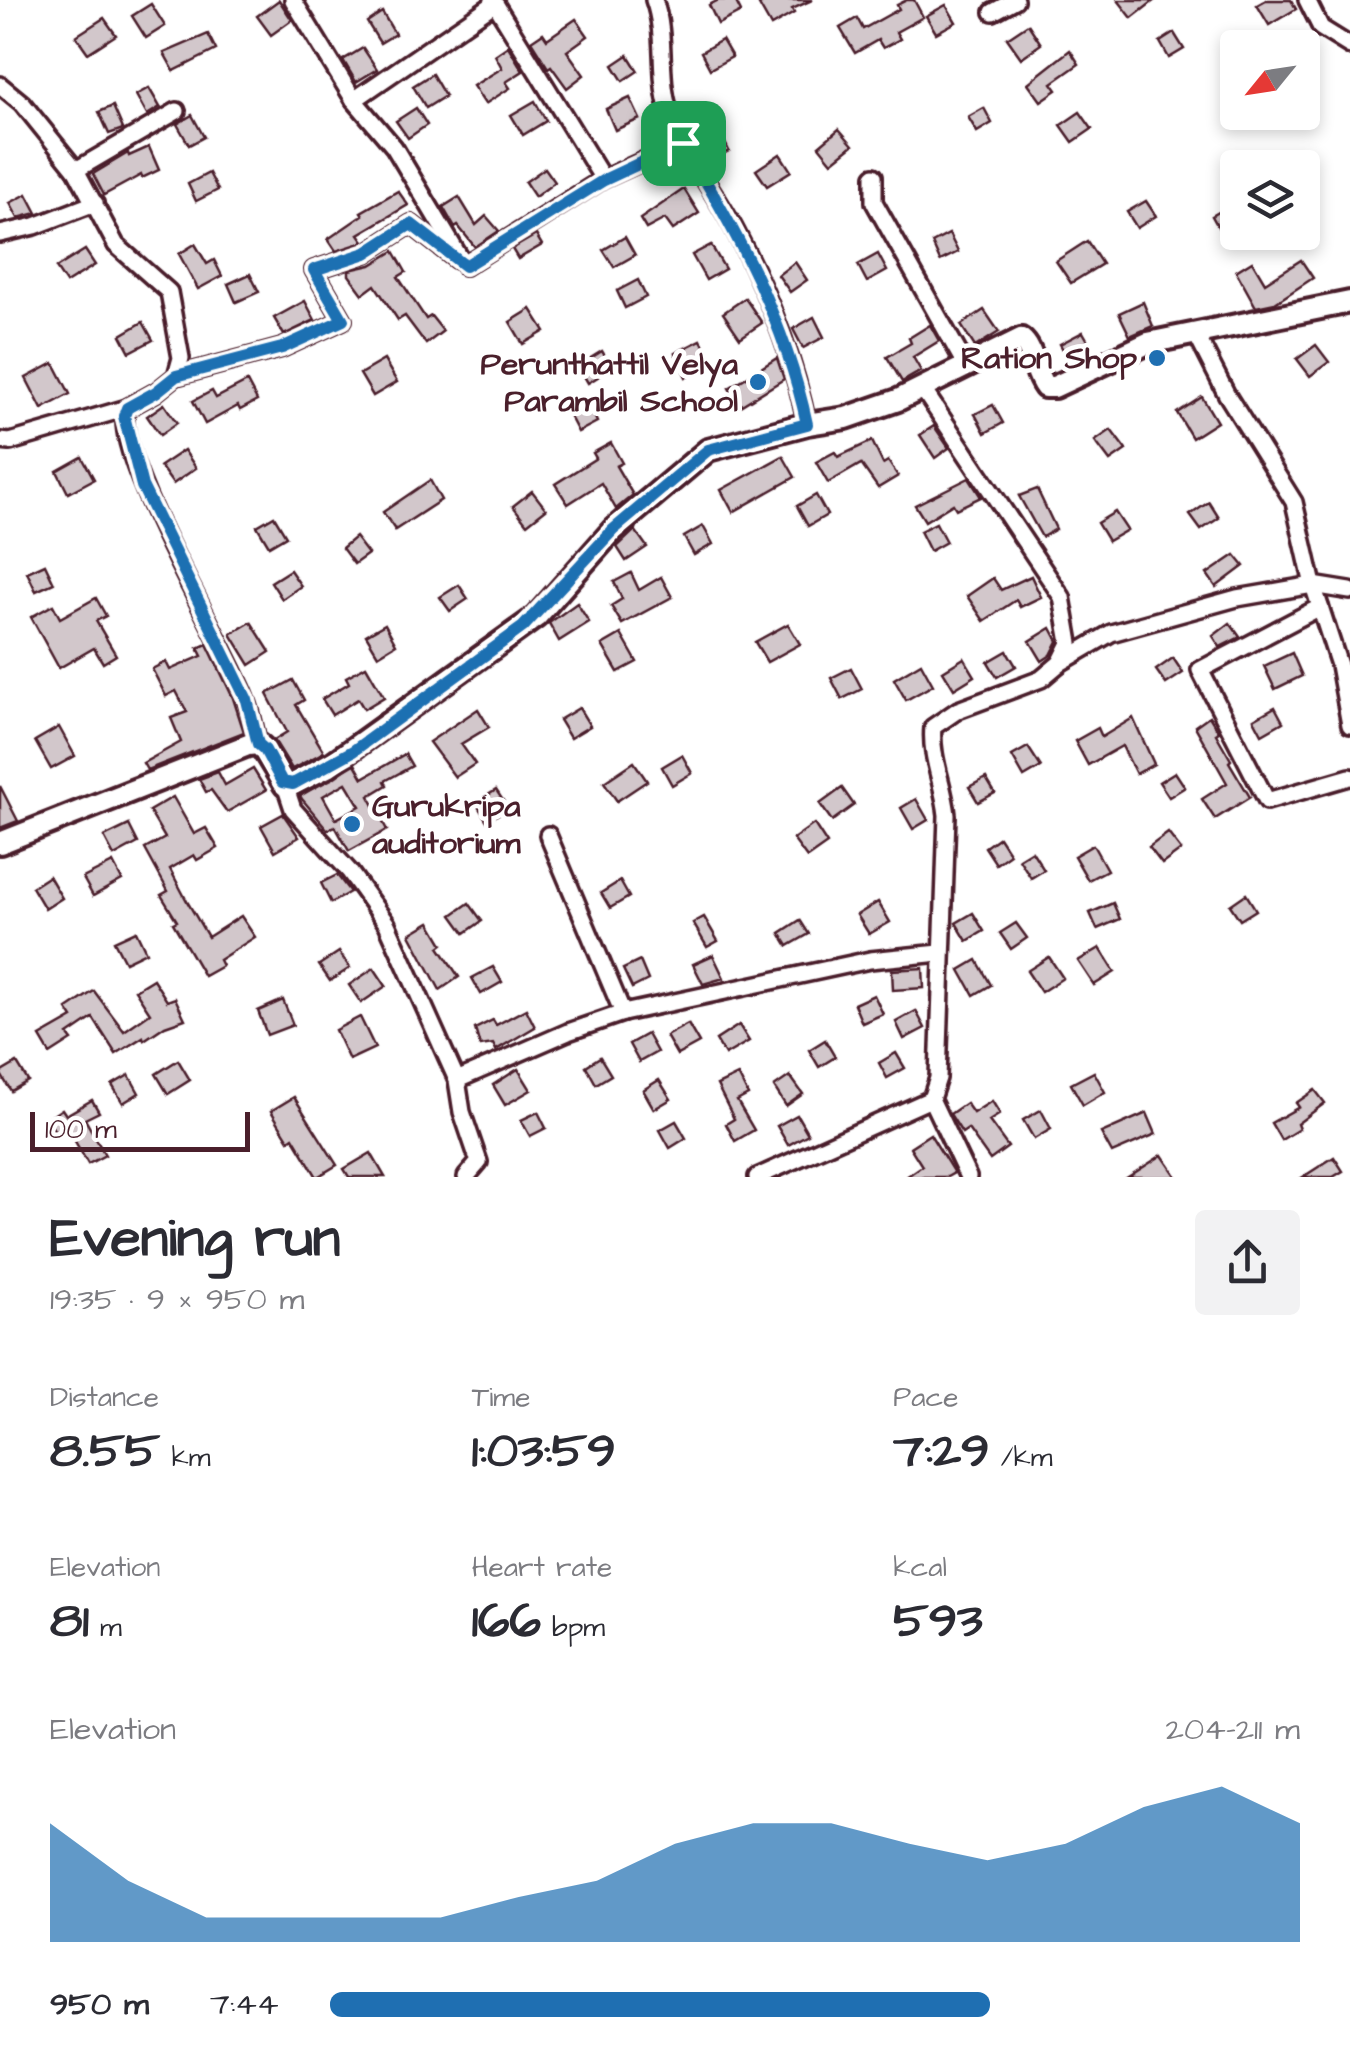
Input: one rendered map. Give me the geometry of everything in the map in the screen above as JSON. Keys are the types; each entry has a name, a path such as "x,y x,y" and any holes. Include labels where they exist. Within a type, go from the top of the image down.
{"main road":[{"path":"0,843 258,744 285,784 304,779 353,751 523,627 613,530 708,450 846,418 922,388 1021,339 1027,343 1037,377 1045,387 1054,387 1148,344 1350,302"}],"street":[{"path":"294,0 354,100 394,147 465,266"},
{"path":"654,0 661,20 665,66 662,90 683,143 735,230 778,321 797,376 807,424"},
{"path":"992,12 1015,0"},
{"path":"1306,0 1321,28 1350,46"},
{"path":"354,100 494,2 604,180"},
{"path":"0,85 22,103 76,170 116,245 169,292 182,358 176,376"},
{"path":"76,170 176,111"},
{"path":"465,266 604,180 683,143"},
{"path":"874,176 874,202 966,366"},
{"path":"0,234 22,231 95,204"},
{"path":"0,441 10,442 127,408 176,376 282,348 343,320 314,270 366,253 411,224 465,266"},
{"path":"1196,334 1227,395 1294,502 1313,585 1339,665 1350,725"},
{"path":"922,388 1062,597 1070,643 1060,662"},
{"path":"127,408 124,426 142,486 247,700 258,744"},
{"path":"968,1177 931,1099 938,1078 946,814 944,790 931,746 933,727 958,710 1042,680 1060,662 1110,633 1237,598 1313,585 1350,591"},
{"path":"1320,607 1200,670 1267,801 1350,777"},
{"path":"285,784 293,809 350,871 387,924 457,1080 462,1112 479,1162 490,1177"},
{"path":"548,835 623,1013"},
{"path":"457,1080 623,1013 870,960 940,953"},
{"path":"757,1177 931,1099"},
{"path":"466,1177 479,1162"}],"building":[{"path":"279,0 292,20 271,35 257,16"},
{"path":"719,0 735,0 741,12 718,24 709,5"},
{"path":"767,0 812,0 792,9 794,13 771,26 759,5"},
{"path":"914,0 923,17 896,32 900,39 883,48 878,40 855,53 840,28 857,18 863,29 899,9 897,5"},
{"path":"1118,0 1155,0 1132,18"},
{"path":"1266,0 1291,0 1296,9 1269,25 1257,5"},
{"path":"151,4 165,26 146,38 132,16"},
{"path":"946,5 956,22 936,33 926,16"},
{"path":"382,12 395,34 380,43 367,22"},
{"path":"104,18 116,35 88,53 76,36"},
{"path":"576,19 588,36 567,51 584,75 567,88 531,41 543,33 547,39"},
{"path":"1028,24 1041,44 1021,58 1007,38"},
{"path":"1174,33 1184,49 1169,58 1160,42"},
{"path":"208,34 216,50 174,71 164,53"},
{"path":"722,40 732,57 710,69 701,52"},
{"path":"508,46 523,71 506,82 510,88 485,104 473,86 502,68 495,55"},
{"path":"363,48 377,69 356,82 343,60"},
{"path":"1070,50 1079,64 1052,83 1057,90 1041,101 1028,83"},
{"path":"628,55 638,71 623,81 613,65"},
{"path":"432,74 445,96 426,108 413,86"},
{"path":"149,88 160,107 147,115 136,95"},
{"path":"630,98 640,119 615,130 606,109"},
{"path":"535,101 546,121 523,135 511,115"},
{"path":"113,106 123,129 109,134 99,112"},
{"path":"416,108 427,125 408,138 396,121"},
{"path":"984,108 992,123 977,132 968,117"},
{"path":"1080,112 1092,129 1073,142 1061,125"},
{"path":"192,115 204,137 189,145 177,124"},
{"path":"718,128 729,151 707,162 696,139"},
{"path":"839,129 853,145 832,162 819,146"},
{"path":"149,147 159,170 104,195 93,174 128,153 129,156"},
{"path":"780,154 791,171 767,186 756,170"},
{"path":"545,168 555,182 535,197 525,182"},
{"path":"209,173 218,190 196,201 188,184"},
{"path":"684,189 699,213 673,230 665,219 646,229 640,219"},
{"path":"398,191 408,205 359,234 364,241 361,243 336,251 328,239 363,215 361,212"},
{"path":"27,194 37,213 18,218 10,203"},
{"path":"459,197 476,225 486,216 499,231 475,247 458,226 455,228 443,207"},
{"path":"1146,201 1156,216 1137,228 1127,212"},
{"path":"1220,211 1220,230 1212,216"},
{"path":"949,234 958,252 940,261 932,243"},
{"path":"536,235 542,245 518,259 512,249"},
{"path":"625,237 635,255 614,267 603,250"},
{"path":"1087,241 1102,264 1071,283 1056,261"},
{"path":"195,244 207,264 214,260 222,276 198,289 179,254"},
{"path":"711,245 725,269 706,280 692,255"},
{"path":"85,250 95,265 66,283 56,268"},
{"path":"394,251 406,272 398,277 426,319 431,316 443,331 426,344 405,316 398,320 375,285 363,294 349,275 349,270 371,265"},
{"path":"878,254 887,271 867,282 858,265"},
{"path":"1301,260 1313,278 1275,303 1256,307 1236,271 1252,261 1265,283"},
{"path":"795,262 807,280 790,292 778,275"},
{"path":"250,274 259,292 236,302 228,284"},
{"path":"638,280 646,297 625,308 617,291"},
{"path":"745,298 762,323 740,338 723,313"},
{"path":"305,301 315,320 284,335 274,318"},
{"path":"1143,302 1153,326 1130,336 1119,313"},
{"path":"531,309 545,331 523,344 510,322"},
{"path":"984,310 999,332 975,347 961,325"},
{"path":"814,317 824,337 803,348 793,329"},
{"path":"143,322 153,340 130,352 121,335"},
{"path":"930,325 939,341 913,357 921,371 902,382 887,357 911,343 909,338"},
{"path":"1083,332 1095,353 1071,364 1060,344"},
{"path":"701,340 713,363 686,377 675,353"},
{"path":"1316,345 1329,362 1310,376 1297,359"},
{"path":"602,351 612,368 588,383 578,366"},
{"name":"Perunthattil Velya Parambil School","path":"777,358 784,379 740,406 729,388"},
{"path":"384,360 397,382 373,396 360,374"},
{"path":"54,363 70,394 42,409 26,378"},
{"path":"247,382 257,401 240,410 238,406 205,424 193,401 212,391 216,398"},
{"path":"1202,397 1217,422 1192,438 1177,413"},
{"path":"587,401 597,422 578,432 567,411"},
{"path":"164,404 177,423 160,435 147,416"},
{"path":"993,405 1003,423 985,433 975,414"},
{"path":"934,426 949,448 935,458 920,435"},
{"path":"1111,430 1126,450 1110,461 1095,441"},
{"path":"872,441 883,464 888,461 898,476 878,488 861,464 828,483 816,462 835,452 838,457"},
{"path":"611,443 622,463 616,466 633,495 616,509 601,483 568,504 555,484 596,458 593,453"},
{"path":"184,450 196,468 173,484 160,466"},
{"path":"783,456 795,477 733,512 721,490"},
{"path":"82,457 94,479 68,493 57,471"},
{"path":"969,478 981,497 956,509 953,504 925,521 915,505"},
{"path":"430,480 441,500 395,530 383,512"},
{"path":"1037,489 1056,529 1042,537 1019,496"},
{"path":"532,491 546,509 527,524 513,506"},
{"path":"816,495 827,515 808,526 797,506"},
{"path":"1209,502 1219,518 1201,530 1190,515"},
{"path":"1115,512 1127,530 1108,541 1097,523"},
{"path":"274,516 286,536 269,546 257,526"},
{"path":"936,523 946,542 930,551 920,531"},
{"path":"703,526 713,544 694,555 684,537"},
{"path":"635,530 647,547 626,561 617,547"},
{"path":"355,537 368,554 354,564 342,548"},
{"path":"1235,555 1244,566 1216,587 1207,574"},
{"path":"45,564 54,583 36,591 27,572"},
{"path":"290,570 301,586 282,599 271,582"},
{"path":"631,573 639,590 661,577 672,597 622,624 611,606 622,599 614,582"},
{"path":"1031,576 1041,597 1020,607 1016,600 984,621 967,596 993,578 1001,590"},
{"path":"459,585 468,599 450,611 440,597"},
{"path":"96,598 106,616 96,621 116,655 103,663 94,648 59,668 31,617 53,605 60,618"},
{"path":"577,603 589,622 559,641 549,623"},
{"path":"251,622 270,652 250,665 231,634"},
{"path":"1230,623 1240,637 1220,647 1213,636"},
{"path":"385,624 396,644 378,655 366,635"},
{"path":"788,624 800,644 767,662 755,642"},
{"path":"1051,628 1058,641 1051,655 1042,661 1030,641"},
{"path":"621,634 637,662 618,672 602,645"},
{"path":"207,644 233,698 244,732 147,770 143,763 181,742 171,718 187,712 176,691 166,696 152,669 166,662 170,670 202,656 198,648"},
{"path":"1007,651 1016,666 997,677 988,662"},
{"path":"1292,653 1302,676 1275,689 1264,666"},
{"path":"964,658 975,676 954,689 943,671"},
{"path":"1173,658 1183,673 1166,684 1156,670"},
{"path":"921,663 933,685 906,700 894,679"},
{"path":"366,666 384,697 364,709 358,699 332,715 322,699 349,683 346,677"},
{"path":"851,668 862,689 842,699 831,678"},
{"path":"293,680 304,700 296,705 324,752 292,769 274,740 287,732 267,694"},
{"path":"1275,707 1283,722 1262,734 1254,719"},
{"path":"579,708 590,726 570,738 559,720"},
{"path":"478,709 489,727 461,744 475,764 455,777 429,742"},
{"path":"1209,716 1250,797 1215,819 1202,799 1227,783 1195,726"},
{"path":"1133,718 1154,764 1136,774 1122,746 1088,765 1075,741 1098,728 1102,737"},
{"path":"59,727 75,756 51,769 35,741"},
{"path":"1028,747 1041,767 1024,777 1012,756"},
{"path":"405,754 412,766 385,781 387,785 369,796 387,830 349,851 335,826 328,830 300,796 355,764 363,778","holes":["346,783 360,806 336,819 323,796"]},
{"path":"682,755 692,773 672,785 662,767"},
{"path":"634,762 647,781 617,801 604,782"},
{"path":"253,769 266,790 227,812 211,790 206,792 199,779 218,772 225,785"},
{"path":"1175,772 1185,787 1169,797 1159,782"},
{"path":"986,778 995,793 978,802 969,787"},
{"path":"0,786 18,821 0,828"},
{"path":"842,788 854,805 832,821 820,804"},
{"path":"496,790 508,808 487,821 476,803"},
{"path":"173,797 194,834 206,828 218,848 197,860 194,855 170,869 188,903 208,937 241,916 255,937 219,960 222,966 204,976 173,923 177,921 161,895 168,891 145,849 165,838 149,811"},
{"path":"916,799 928,820 913,829 901,808"},
{"path":"283,814 299,837 275,851 261,826"},
{"path":"814,824 827,844 807,858 793,839"},
{"path":"129,825 138,843 114,856 104,837"},
{"path":"1168,833 1181,850 1162,864 1149,847"},
{"path":"999,837 1010,854 996,864 985,847"},
{"path":"1093,845 1107,870 1088,880 1074,856"},
{"path":"1032,851 1044,870 1031,878 1019,859"},
{"path":"113,863 122,880 93,896 83,878"},
{"path":"337,875 350,892 331,903 321,883"},
{"path":"49,876 62,898 45,909 32,887"},
{"path":"620,881 629,897 610,908 601,893"},
{"path":"1246,894 1256,910 1240,920 1230,905"},
{"path":"878,902 890,922 869,934 857,915"},
{"path":"469,903 482,921 465,933 452,915"},
{"path":"1113,903 1120,919 1097,929 1090,913"},
{"path":"973,913 984,931 967,941 956,923"},
{"path":"704,917 718,941 707,947 693,923"},
{"path":"800,920 809,934 788,946 780,933"},
{"path":"430,922 443,944 439,947 459,977 440,990 410,934"},
{"path":"1016,923 1027,938 1011,949 1000,933"},
{"path":"136,931 146,952 125,962 114,941"},
{"path":"1100,948 1115,972 1094,985 1078,961"},
{"path":"339,952 350,968 330,981 319,965"},
{"path":"713,955 724,978 703,984 693,964"},
{"path":"1049,957 1063,978 1041,992 1027,971"},
{"path":"977,960 991,985 974,995 960,970"},
{"path":"640,961 648,980 632,988 623,969"},
{"path":"493,967 502,982 481,994 472,978"},
{"path":"374,968 386,986 361,1003 349,985"},
{"path":"923,968 924,988 893,990 892,970"},
{"path":"153,979 167,1001 175,998 185,1019 116,1054 93,1018 68,1035 72,1040 50,1054 40,1037 73,1018 67,1009 94,991 124,1031 150,1013 135,990"},
{"path":"874,995 883,1014 862,1023 854,1004"},
{"path":"283,1000 293,1025 267,1035 258,1011"},
{"path":"526,1009 535,1027 496,1050 493,1044 480,1046 475,1029 493,1020 496,1025"},
{"path":"916,1011 925,1028 904,1039 896,1022"},
{"path":"360,1017 375,1048 349,1060 335,1030"},
{"path":"688,1024 699,1043 677,1055 666,1036"},
{"path":"739,1025 749,1041 725,1055 716,1040"},
{"path":"647,1034 657,1052 639,1062 629,1044"},
{"path":"825,1040 835,1057 819,1067 809,1050"},
{"path":"896,1053 905,1068 887,1078 879,1063"},
{"path":"600,1057 611,1075 596,1084 586,1066"},
{"path":"178,1060 190,1080 168,1094 156,1074"},
{"path":"17,1063 28,1081 11,1091 0,1073"},
{"path":"518,1069 531,1090 505,1105 493,1085"},
{"path":"1094,1072 1105,1092 1083,1105 1071,1084"},
{"path":"129,1075 139,1093 123,1103 112,1085"},
{"path":"738,1075 748,1095 737,1101 754,1130 735,1141 726,1124 734,1119 717,1085"},
{"path":"790,1076 803,1094 786,1106 774,1087"},
{"path":"659,1080 671,1099 654,1109 643,1090"},
{"path":"1315,1090 1325,1103 1297,1124 1299,1129 1281,1140 1271,1123 1299,1107 1296,1103"},
{"path":"294,1097 337,1165 317,1177 293,1137 289,1140 271,1111"},
{"path":"92,1100 99,1112 85,1119 105,1155 88,1164 68,1129 58,1136 47,1119 62,1109 66,1115"},
{"path":"992,1101 1000,1114 989,1121 1008,1147 990,1160 968,1129 962,1133 950,1114 966,1103 973,1113"},
{"path":"1041,1110 1051,1129 1034,1139 1023,1120"},
{"path":"538,1112 546,1128 530,1136 521,1120"},
{"path":"1147,1113 1156,1134 1112,1153 1101,1133"},
{"path":"797,1115 808,1134 788,1145 777,1126"},
{"path":"676,1121 686,1138 670,1148 660,1130"},
{"path":"930,1134 954,1173 947,1177 906,1177 922,1166 910,1147"},
{"path":"371,1153 385,1177 349,1177 344,1169"},
{"path":"1162,1155 1177,1177 1128,1177"},
{"path":"1334,1157 1343,1171 1333,1177 1303,1177"}],"place":[{"name":"Ration Shop","path":"1157,358"},
{"name":"Perunthattil Velya Parambil School","path":"758,382"},
{"name":"Gurukripa auditorium","path":"352,824"}],"route":[{"path":"683,143 735,230 778,321 797,376 807,424 708,450 613,530 523,627 353,751 293,784 285,784 258,744 247,700 142,486 124,426 127,408 176,376 282,348 343,320 314,270 366,253 411,224 465,266 604,180 683,143"}]}
